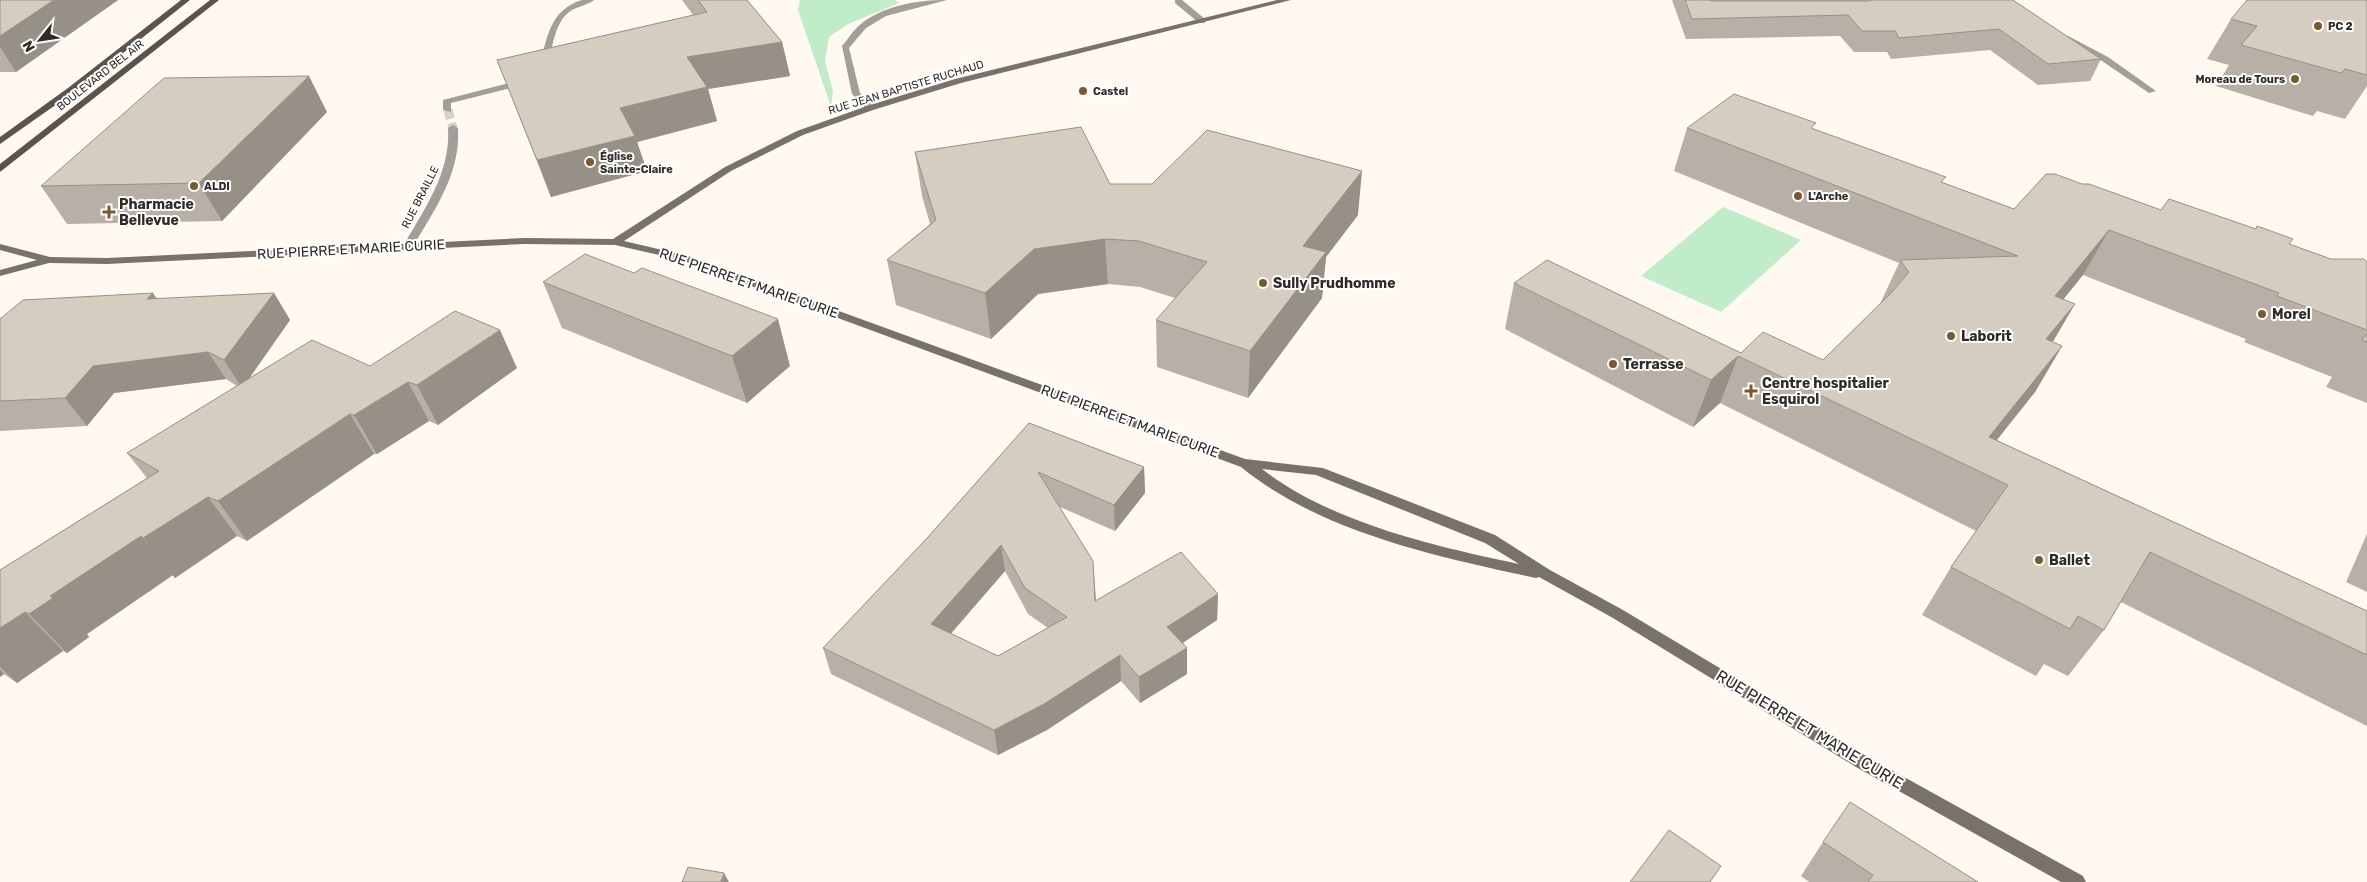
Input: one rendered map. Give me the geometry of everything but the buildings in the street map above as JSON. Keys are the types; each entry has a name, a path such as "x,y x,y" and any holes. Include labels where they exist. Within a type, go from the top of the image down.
{"main road":[{"name":"BOULEVARD BEL AIR","path":"0,140 71,90 186,0"},
{"name":"BOULEVARD BEL AIR","path":"0,169 215,0"},
{"name":"RUE JEAN BAPTISTE RUCHAUD","path":"615,242 728,169 800,133 870,108 958,81 1286,0"},
{"name":"RUE PIERRE ET MARIE CURIE","path":"0,247 50,260 107,260 524,241 615,242 684,258 1244,463 1318,471 1490,539 1545,574 1618,614 1862,762 2077,882"},
{"name":"RUE PIERRE ET MARIE CURIE","path":"0,273 50,260"},
{"name":"RUE PIERRE ET MARIE CURIE","path":"1244,463 1285,492 1378,530 1470,559 1545,574"}],"street":[{"path":"448,110 446,102 538,77 558,16 568,7 590,0"},
{"path":"870,108 856,94 845,48 865,25 885,14 910,5 943,0"},
{"path":"1178,1 1202,21"},
{"path":"2060,35 2106,59 2152,91"},
{"name":"RUE BRAILLE","path":"408,246 429,211 448,171 454,134 452,128"}],"green space":[{"path":"800,0 895,0 899,3 848,24 829,37 825,61 833,91 831,107 798,10"},
{"path":"1723,207 1801,240 1721,312 1641,276"}],"tunnel":[{"path":"448,110 453,128"}],"place":[{"name":"PC 2","path":"2318,26"},
{"name":"Moreau de Tours","path":"2295,79"},
{"name":"Castel","path":"1083,91"},
{"name":"Église Sainte-Claire","path":"590,162"},
{"name":"ALDI","path":"194,186"},
{"name":"L'Arche","path":"1798,196"},
{"name":"Pharmacie Bellevue","path":"109,212"},
{"name":"Sully Prudhomme","path":"1263,283"},
{"name":"Morel","path":"2262,314"},
{"name":"Laborit","path":"1951,336"},
{"name":"Terrasse","path":"1613,364"},
{"name":"Centre hospitalier Esquirol","path":"1751,391"},
{"name":"Ballet","path":"2039,560"}]}
